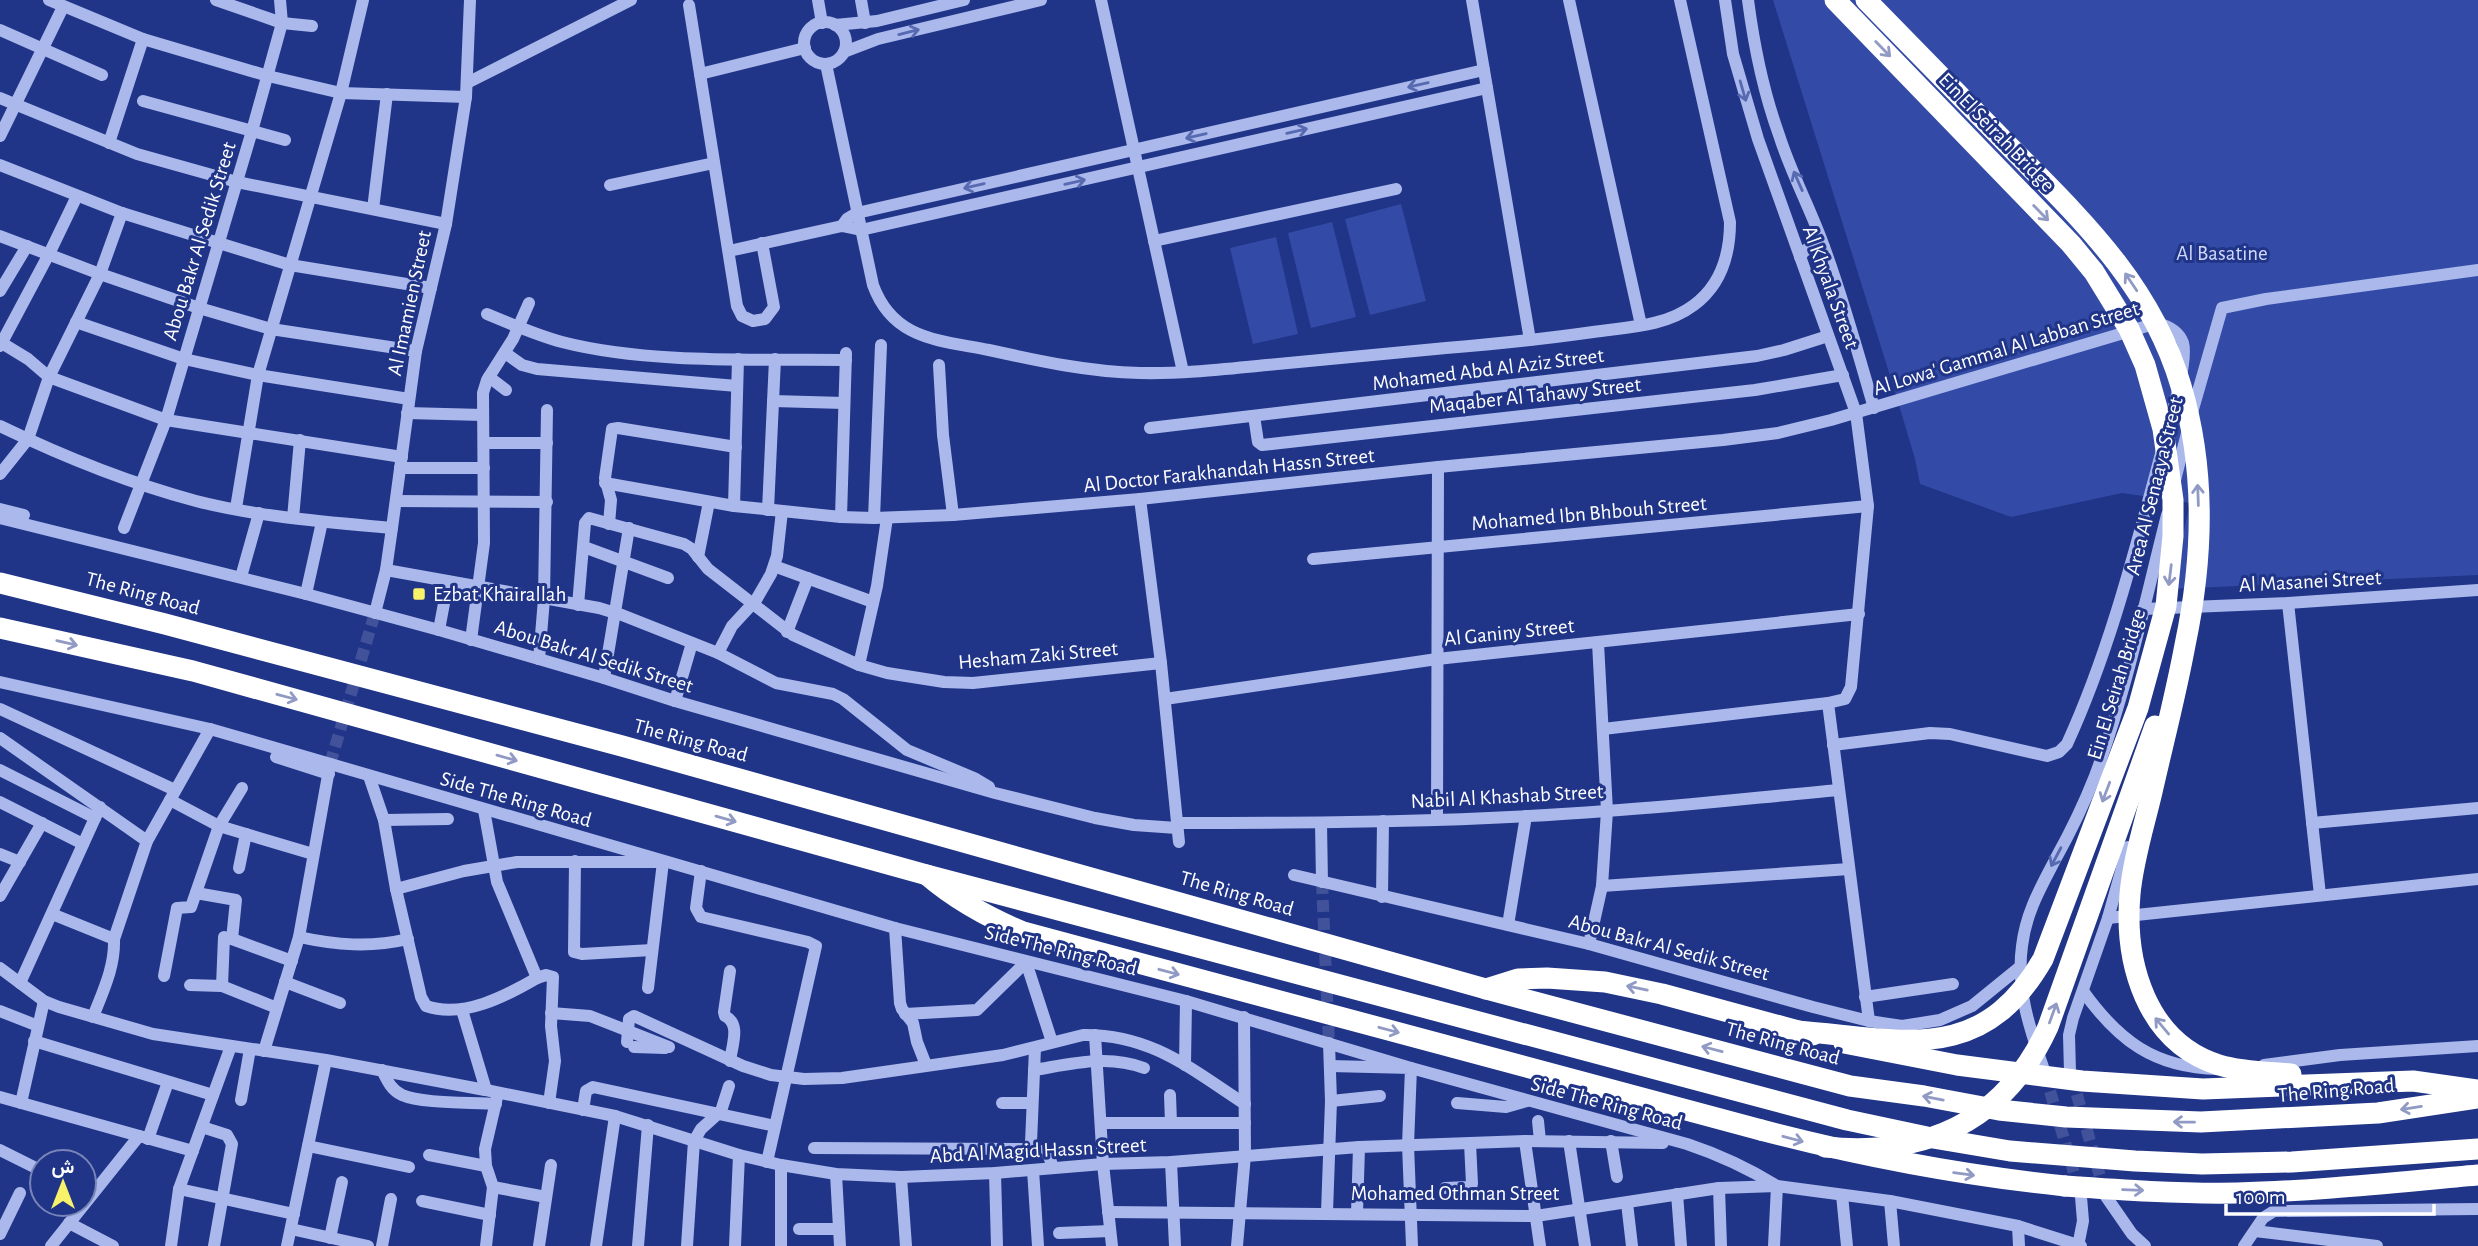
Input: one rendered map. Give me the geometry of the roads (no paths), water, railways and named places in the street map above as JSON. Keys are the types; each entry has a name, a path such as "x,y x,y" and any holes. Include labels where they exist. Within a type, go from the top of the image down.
{"highway":[{"name":"Ein El Seirah Bridge","path":"1797,1031 1895,1041 1946,1039 1993,1018 2030,982 2043,959 2138,708 2166,606 2173,536 2169,464 2155,396 2129,329 2112,299 2071,244 1835,0"},
{"name":"Ein El Seirah Bridge","path":"1866,0 2089,227 2120,266 2154,319 2171,353 2182,389 2192,426 2197,463 2197,574 2185,647 2137,849 2130,895 2130,941 2139,987 2151,1013 2170,1035 2193,1053 2220,1065 2393,1082"},
{"name":"The Ring Road","path":"0,583 635,750 1486,989 1850,1086 1924,1096 1999,1111 2092,1119 2201,1122 2378,1113 2478,1098"},
{"path":"0,628 193,671 927,875 1847,1120 1927,1137 2010,1151 2202,1164 2292,1162 2478,1149"},
{"path":"1825,1147 1886,1149 1916,1143 1944,1133 1971,1119 1996,1101 2035,1055 2048,1027 2185,647"},
{"path":"927,875 973,909 1034,935 1825,1147 1902,1164 2051,1184 2236,1193 2293,1191 2478,1175"},
{"path":"1486,989 1518,979 1605,982 1662,994 1797,1031 1909,1056 2082,1082 2203,1089 2393,1082 2432,1083 2478,1090"}],"street":[{"path":"216,0 282,23 312,26"},
{"name":"Abou Bakr Al Sedik Street","path":"124,528 166,420 237,182 282,23 280,0"},
{"path":"236,508 258,375 341,93 363,0"},
{"name":"Al Imamien Street","path":"375,613 393,528 416,351 446,223 466,97 471,0"},
{"path":"467,82 631,0"},
{"path":"818,0 828,24 840,28 846,40 844,52"},
{"path":"861,0 866,23"},
{"path":"964,0 866,23 828,24 810,29 806,35 805,48 815,61 826,64 836,61 844,52 878,39 1041,0"},
{"path":"1101,0 1183,372"},
{"path":"1472,0 1530,340"},
{"path":"1569,0 1641,325"},
{"path":"826,64 877,296 890,316 916,334 1080,368 1139,373 1183,372 1530,340 1641,325 1675,316 1701,299 1719,276 1730,241 1727,203 1679,0"},
{"path":"1716,0 1733,54"},
{"name":"Al Khyala Street","path":"1725,0 1733,54 1758,139 1856,413 1868,506 1859,614 1849,694 1828,704"},
{"name":"Al Khyala Street","path":"1748,0 1765,92 1779,137 1824,247 1874,408"},
{"path":"0,136 41,50 57,3 142,40 268,76 341,93 466,97"},
{"path":"689,5 739,312 747,320 765,319 772,312 774,302 762,243"},
{"path":"0,30 102,75"},
{"path":"109,143 142,40"},
{"path":"700,74 805,48"},
{"path":"842,226 847,219 858,213 1484,70"},
{"path":"729,251 842,226 861,230 1487,88"},
{"path":"373,209 387,94"},
{"path":"0,98 137,154 237,182 446,223"},
{"path":"143,101 285,140"},
{"path":"610,185 715,163"},
{"path":"0,165 122,214 290,265 430,288"},
{"path":"1154,241 1396,189"},
{"path":"77,196 1,344 28,359 49,377 166,420 300,440 401,463 484,468"},
{"path":"1786,218 1791,221 1802,220 1809,212 1809,206"},
{"path":"0,474 28,439 49,377 100,274 122,214"},
{"path":"0,236 199,308 271,329 416,351"},
{"path":"0,291 27,246"},
{"path":"1800,257 1807,248 1824,247"},
{"name":"Area Al Senaaya Street","path":"2044,1070 2025,1009 2020,967 2024,930 2036,894 2078,817 2116,713 2195,401 2222,308 2266,299 2478,270"},
{"path":"471,639 484,543 483,393 529,303"},
{"path":"486,314 563,342 612,351 738,359 846,357 841,517"},
{"path":"76,323 184,359 258,375 409,399"},
{"name":"Al Lowa' Gammal Al Labban Street","path":"1833,745 1930,733 1969,737 2048,756 2059,752 2067,744 2117,617 2175,402 2184,347 2175,331 2157,323 1856,413"},
{"name":"Mohamed Abd Al Aziz Street","path":"1150,428 1757,356 1828,336"},
{"path":"859,665 873,602 880,518 881,345"},
{"path":"505,353 522,365 537,369 737,386"},
{"path":"734,506 738,359"},
{"path":"768,510 775,359"},
{"path":"939,365 943,435 953,515"},
{"name":"Maqaber Al Tahawy Street","path":"1254,416 1258,442 1262,445 1755,390 1843,375"},
{"path":"489,377 506,390"},
{"path":"773,401 844,403"},
{"path":"2175,402 2195,401"},
{"path":"539,659 544,599 547,410"},
{"path":"407,413 483,415"},
{"name":"Al Doctor Farakhandah Hassn Street","path":"605,483 734,506 841,517 953,515 1140,499 1751,437 1805,427 1856,413"},
{"path":"0,426 141,484 197,501 322,522 393,528"},
{"path":"609,524 611,500 605,483 612,429 736,447"},
{"path":"293,518 300,440"},
{"path":"484,443 547,443"},
{"path":"1437,819 1438,467"},
{"path":"1140,499 1161,663 1179,842"},
{"path":"396,501 547,502"},
{"path":"698,557 709,502"},
{"name":"Mohamed Ibn Bhbouh Street","path":"1312,559 1868,506"},
{"path":"0,509 34,518 48,528"},
{"path":"718,653 732,626 752,605 774,566 782,511"},
{"path":"241,577 259,513"},
{"name":"Abou Bakr Al Sedik Street","path":"0,518 241,577 439,630 995,793 1095,818 1135,825 1177,826"},
{"name":"Hesham Zaki Street","path":"583,547 587,519 684,544 705,567 787,632 859,665 915,679 973,683 1161,663"},
{"path":"306,594 322,522"},
{"path":"604,678 629,528"},
{"path":"578,605 583,547 668,578"},
{"path":"774,566 873,602"},
{"path":"386,570 614,612 718,653 776,682 833,694 844,699 907,750 974,778 995,793"},
{"path":"787,632 808,578"},
{"path":"439,630 447,582"},
{"name":"Al Masanei Street","path":"2143,609 2288,603 2478,590"},
{"path":"2288,603 2320,895"},
{"path":"2070,1072 2069,1035 2108,918 2198,606"},
{"name":"Al Ganiny Street","path":"1165,699 1437,659 1859,614"},
{"path":"1589,944 1602,886 1607,811 1598,642"},
{"path":"675,701 692,643"},
{"name":"Side The Ring Road","path":"0,682 208,732 330,769 369,776 663,862 701,870 895,928 1244,1017 1411,1068 1687,1144 1730,1160 1777,1186"},
{"path":"1603,729 1828,704 1869,1021"},
{"path":"0,709 172,795 219,826 313,854"},
{"path":"93,1017 111,970 114,939 147,841 208,732"},
{"path":"0,738 33,760 97,813"},
{"path":"16,778 33,760"},
{"path":"264,1051 299,937 330,769"},
{"path":"0,770 97,813 147,841"},
{"path":"369,776 384,820 396,889 423,1003 430,1008 462,1010 501,997 537,978 546,975 553,977 551,1013 555,1061 549,1103"},
{"path":"164,976 177,908 190,908 219,826 242,788"},
{"name":"Nabil Al Khashab Street","path":"1177,826 1526,816 1839,790"},
{"path":"0,802 83,844"},
{"path":"2312,823 2478,808"},
{"path":"484,810 493,865 502,898 537,978"},
{"path":"20,983 97,813"},
{"path":"1508,925 1526,816"},
{"path":"384,820 447,819"},
{"path":"1382,897 1383,821"},
{"path":"0,896 42,823"},
{"path":"1321,823 1322,882"},
{"path":"239,868 246,834"},
{"path":"0,854 20,862"},
{"path":"396,889 493,865 575,861 663,862 648,988"},
{"path":"575,861 573,949 577,954 652,950"},
{"path":"1602,886 1849,869"},
{"path":"701,870 696,908 701,917 813,943 816,946 767,1161"},
{"name":"Abou Bakr Al Sedik Street","path":"1294,875 1589,944 1869,1021 1902,1026 1940,1020 1972,1006 2020,967"},
{"path":"2108,918 2478,879"},
{"path":"196,893 236,900 232,939"},
{"path":"52,914 114,939"},
{"path":"895,928 900,1003 913,1023 926,1065"},
{"path":"222,986 222,940 226,937 292,961"},
{"path":"299,937 350,946 387,944 408,939"},
{"path":"905,1014 977,1010 1026,962 1052,1042"},
{"name":"Abd Al Magid Hassn Street","path":"0,968 44,1001 153,1034 326,1060 485,1090 497,1098 549,1103 615,1116 739,1155 836,1174 901,1177 995,1173 1408,1145 1525,1141 1687,1144"},
{"path":"730,971 723,1012 732,1019 735,1026 730,1060"},
{"path":"285,982 340,1003"},
{"path":"1865,997 1953,984"},
{"path":"190,985 222,986 277,1008"},
{"path":"2083,991 2104,1020 2132,1044 2164,1060 2200,1069 2236,1070 2340,1055 2478,1046"},
{"path":"21,1103 44,1001"},
{"path":"1185,1001 1185,1065"},
{"path":"462,1010 485,1090"},
{"path":"0,1011 38,1026"},
{"path":"551,1013 590,1016 629,1040 664,1049 673,1041"},
{"path":"629,1040 629,1019 634,1016 673,1041 757,1071 786,1078 842,1078 1003,1055 1052,1042 1095,1035 1128,1038 1146,1044 1185,1065 1245,1104"},
{"path":"1237,1246 1245,1155 1244,1017"},
{"path":"1095,1035 1103,1164 1112,1246"},
{"path":"34,1041 213,1095"},
{"path":"1327,1212 1331,1101 1329,1043"},
{"path":"171,1246 179,1189 231,1046"},
{"path":"1033,1149 1031,1143 1035,1048"},
{"path":"241,1100 250,1049"},
{"path":"287,1246 326,1060"},
{"path":"1034,1070 1097,1060 1119,1060 1144,1068"},
{"path":"1330,1066 1411,1068 1408,1145 1412,1246"},
{"path":"382,1070 389,1084 401,1095 417,1099 497,1098 485,1149 486,1166 493,1187 486,1246"},
{"path":"98,1183 143,1138 168,1082"},
{"path":"687,1246 694,1141 701,1129 719,1114 729,1086"},
{"path":"583,1110 586,1091 593,1087 775,1126"},
{"path":"1170,1095 1171,1123"},
{"path":"1331,1101 1380,1096"},
{"path":"0,1097 192,1152"},
{"path":"1457,1103 1506,1107 1528,1101"},
{"path":"1002,1103 1032,1103"},
{"path":"596,1246 615,1116"},
{"path":"1538,1121 1540,1141"},
{"path":"1101,1123 1245,1123"},
{"path":"638,1246 648,1125"},
{"path":"202,1127 228,1135 232,1144 214,1246"},
{"path":"1525,1141 1540,1246"},
{"path":"1569,1141 1585,1246"},
{"path":"1611,1141 1617,1177"},
{"path":"1445,1188 1468,1187 1472,1184 1470,1143"},
{"path":"308,1146 410,1167"},
{"path":"1357,1213 1359,1147"},
{"path":"814,1148 1033,1149 1048,1153 1053,1168"},
{"path":"0,1150 28,1164"},
{"path":"429,1155 486,1166"},
{"path":"736,1246 739,1155"},
{"path":"1171,1162 1175,1246"},
{"path":"539,1246 551,1164"},
{"path":"781,1164 781,1246"},
{"path":"1033,1170 1038,1246"},
{"path":"995,1173 997,1246"},
{"path":"836,1174 839,1246"},
{"path":"895,1246 906,1246 901,1177"},
{"path":"330,1238 342,1182"},
{"path":"1774,1246 1777,1186"},
{"name":"Mohamed Othman Street","path":"1108,1212 1536,1216 1719,1188 1777,1186 1842,1195"},
{"path":"493,1187 547,1197"},
{"path":"1719,1188 1721,1246"},
{"path":"179,1189 293,1214"},
{"path":"0,1234 20,1193"},
{"path":"1677,1194 1681,1246"},
{"path":"1847,1246 1842,1195 1890,1201 2018,1226 2079,1246 2081,1197"},
{"path":"2105,1195 2132,1234 2145,1246"},
{"path":"382,1246 391,1199"},
{"path":"422,1201 490,1215"},
{"path":"1890,1201 1894,1246"},
{"path":"1626,1203 1632,1246"},
{"path":"2244,1246 2269,1212 2279,1210 2478,1209"},
{"path":"51,1246 72,1218"},
{"path":"69,1223 113,1246"},
{"path":"2018,1226 2019,1246"},
{"path":"290,1229 368,1246"},
{"path":"799,1229 839,1229"},
{"path":"1059,1233 1110,1231"},
{"path":"2255,1231 2376,1246"}],"tunnel":[{"path":"330,764 375,613"},
{"path":"1322,882 1329,1043"},
{"path":"2045,1074 2079,1190"},
{"path":"2072,1077 2104,1191"}],"place":[{"name":"Ezbat Khairallah","path":"419,594"}],"park label":[{"name":"Al Basatine","path":"2222,253"}]}
